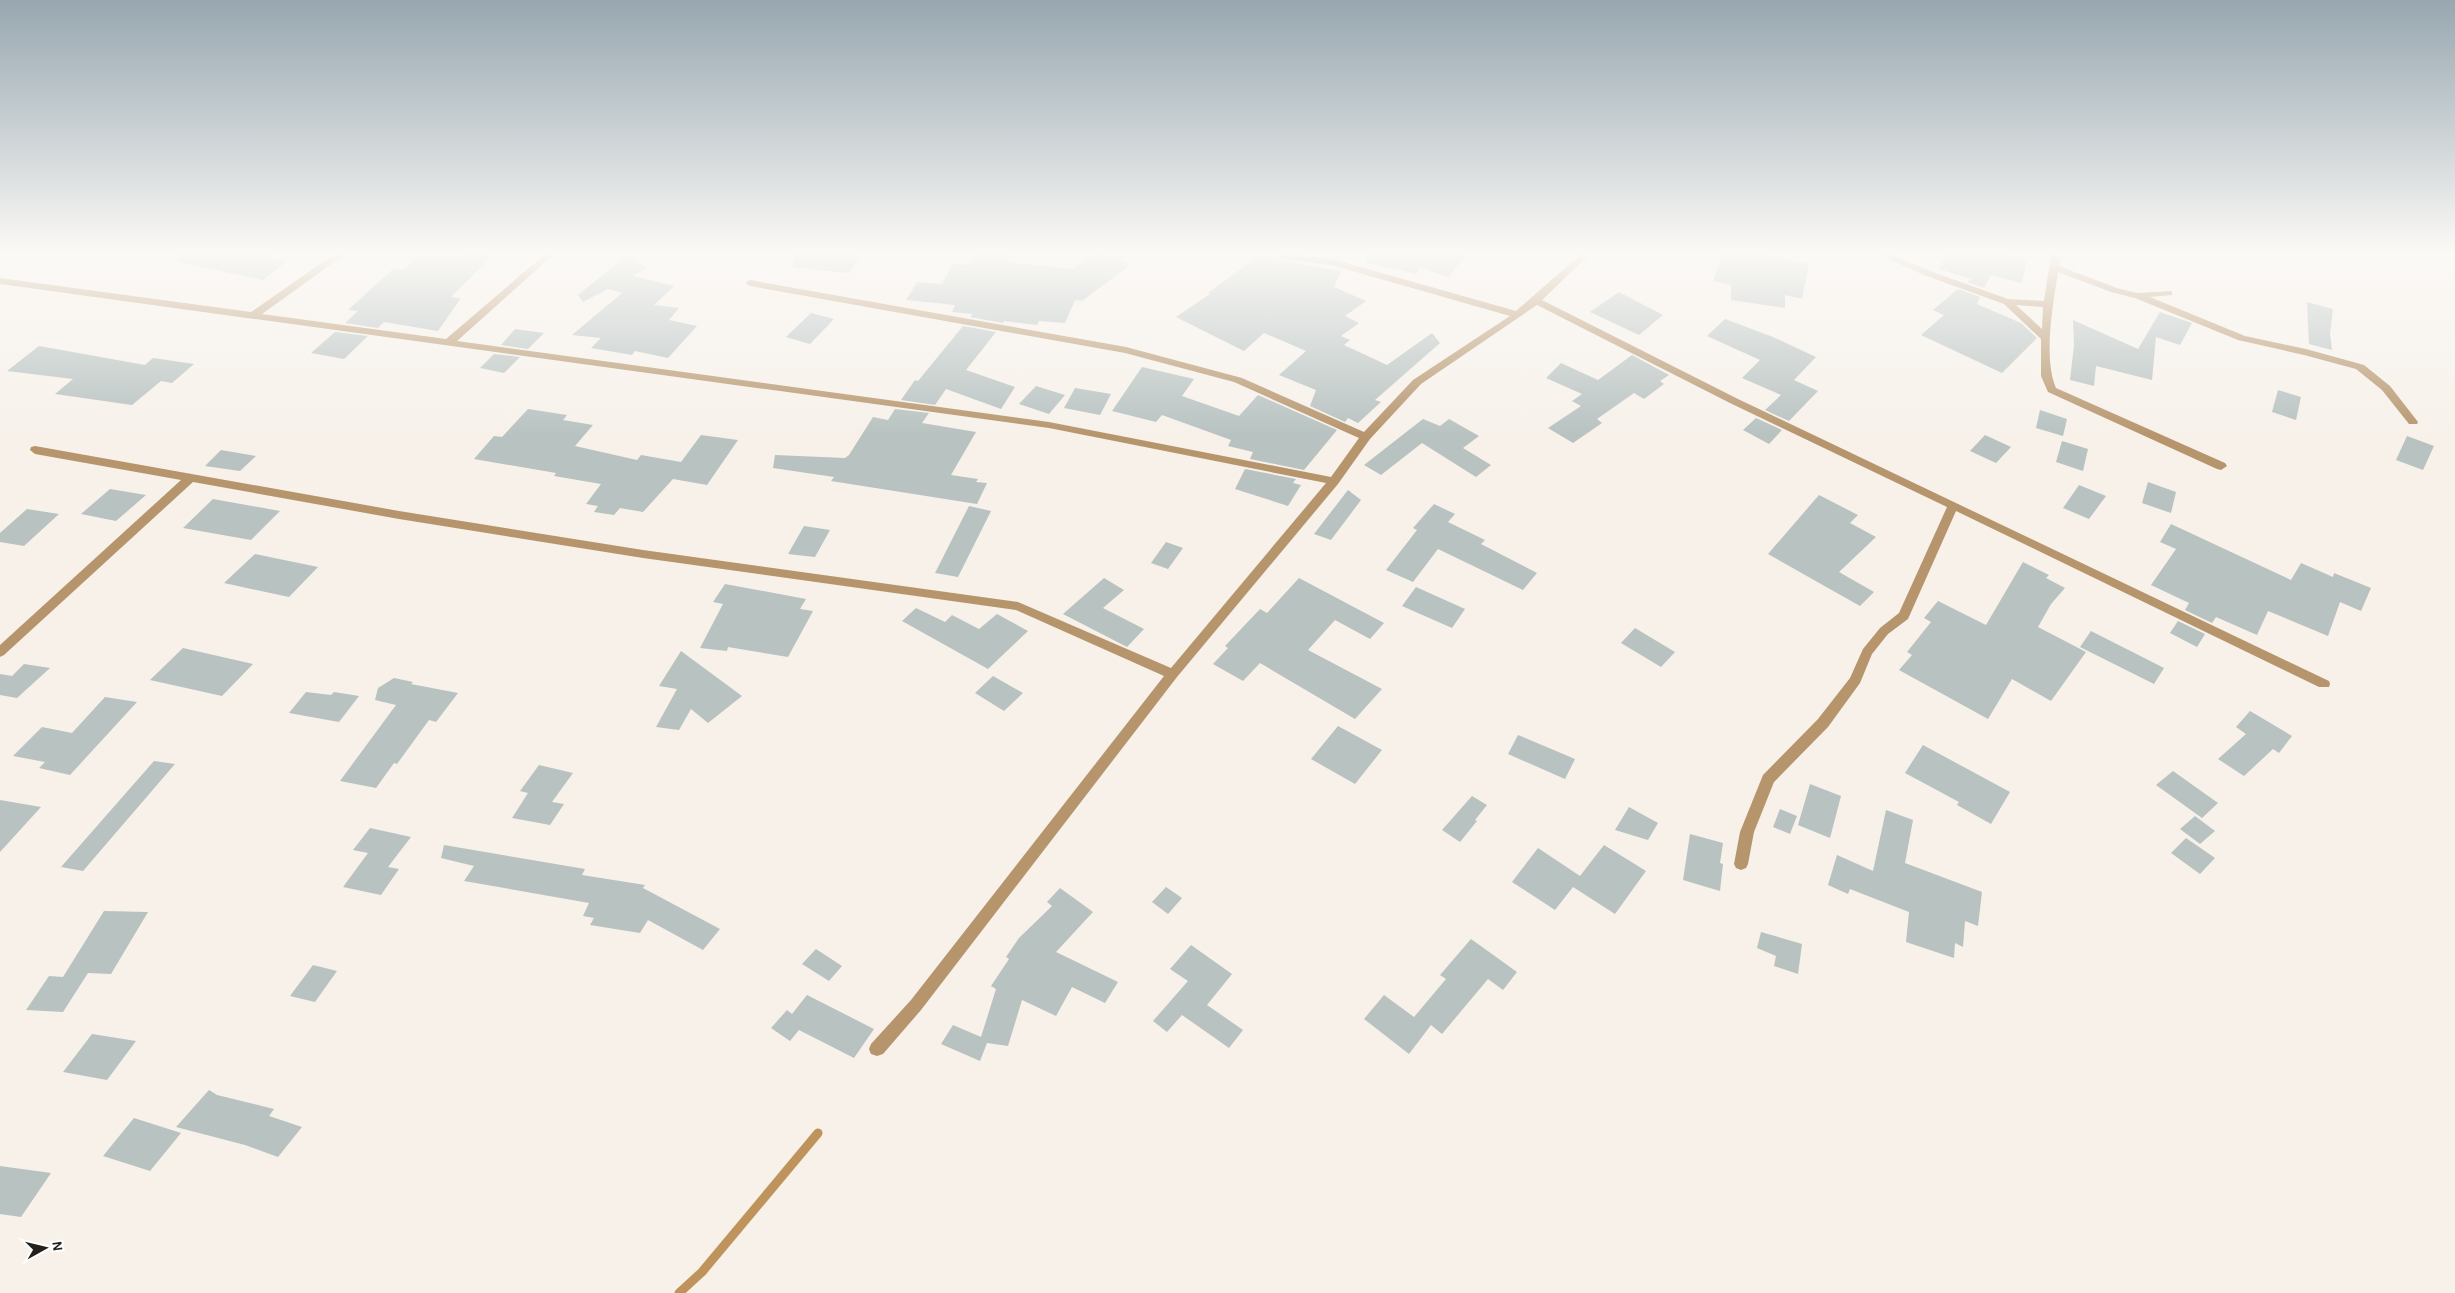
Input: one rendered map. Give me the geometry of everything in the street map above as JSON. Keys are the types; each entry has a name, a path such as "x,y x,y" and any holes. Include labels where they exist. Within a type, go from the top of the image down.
{"street":[{"path":"264,315 1049,425 1334,481"},
{"path":"449,342 480,315"},
{"path":"931,315 1126,350 1238,380 1366,437"},
{"path":"877,1049 916,1005 1173,674 1334,481 1366,437 1417,382 1517,315"},
{"path":"1564,315 1734,401 2324,684"},
{"path":"2021,315 2046,338"},
{"path":"2047,315 2046,376 2052,390 2221,466"},
{"path":"2186,315 2242,338 2306,352 2360,367 2386,388 2413,422"},
{"path":"35,450 399,515 633,552 1018,606 1173,674"},
{"path":"0,652 189,479"},
{"path":"1742,864 1747,832 1768,779 1823,723 1855,680 1867,652 1884,631 1904,616 1953,505"}],"building":[{"path":"353,315 449,315 438,331 384,322 378,328 345,323"},
{"path":"595,315 673,315 669,320 697,326 668,358 635,351 632,355 591,348 601,338 572,335"},
{"path":"809,315 820,315 834,319 810,344 786,337"},
{"path":"972,315 1068,315 1065,323 1039,321 1037,325 1004,321 1003,323 970,317"},
{"path":"1178,315 1346,315 1359,323 1341,336 1350,340 1344,345 1387,365 1432,333 1440,343 1375,400 1381,402 1358,423 1348,418 1345,422 1310,406 1316,390 1279,375 1306,351 1264,333 1244,351 1176,317"},
{"path":"1597,315 1663,315 1639,335"},
{"path":"1944,315 2003,315 2021,323 2037,338 2002,373 1921,335"},
{"path":"2158,315 2170,315 2192,323 2180,345 2156,337 2152,380 2096,366 2094,386 2070,380 2074,345 2073,320 2138,349"},
{"path":"2308,315 2332,315 2330,334 2332,350 2309,344"},
{"path":"1725,319 1773,337 1816,357 1794,380 1818,391 1789,421 1765,410 1781,395 1742,378 1760,360 1707,336"},
{"path":"963,326 996,332 966,370 1015,387 1001,409 946,389 935,405 901,400 915,380 918,381"},
{"path":"515,329 544,333 528,349 501,345"},
{"path":"335,332 368,336 344,359 311,353"},
{"path":"39,346 145,365 153,358 194,364 172,383 161,381 132,405 55,394 73,379 7,371"},
{"path":"494,354 520,357 504,373 480,368"},
{"path":"1632,355 1669,375 1660,381 1664,384 1644,399 1634,393 1597,419 1602,423 1573,443 1548,428 1581,406 1572,401 1582,394 1546,378 1561,363 1598,380"},
{"path":"1142,367 1194,379 1182,396 1239,416 1258,395 1337,430 1304,470 1250,459 1253,452 1228,446 1231,440 1162,415 1156,422 1112,411"},
{"path":"1036,386 1065,395 1049,414 1019,404"},
{"path":"1075,388 1111,394 1100,415 1064,408"},
{"path":"2278,390 2301,397 2296,420 2272,412"},
{"path":"528,409 567,415 563,420 593,425 575,446 637,460 641,455 681,462 701,435 738,440 707,485 673,479 643,512 620,508 614,515 594,512 598,506 586,504 601,484 554,476 556,473 474,459 494,436 502,437"},
{"path":"895,409 929,413 922,423 976,432 951,475 978,479 976,482 987,483 977,504 831,481 834,477 773,468 775,455 845,458 849,455 873,417 888,420"},
{"path":"2040,410 2067,419 2063,436 2036,428"},
{"path":"1756,418 1782,430 1769,444 1743,430"},
{"path":"1423,419 1440,426 1449,419 1479,436 1463,448 1491,465 1476,477 1422,443 1381,475 1364,465"},
{"path":"1985,435 2011,447 1996,463 1970,451"},
{"path":"2407,436 2434,446 2423,470 2396,460"},
{"path":"2062,441 2088,449 2083,471 2056,462"},
{"path":"221,450 256,456 240,471 205,466"},
{"path":"1245,469 1296,479 1293,483 1301,485 1288,506 1235,489"},
{"path":"2148,482 2176,492 2171,513 2142,503"},
{"path":"2079,485 2106,496 2089,519 2063,508"},
{"path":"110,489 146,495 116,521 81,514"},
{"path":"1348,490 1361,500 1331,540 1314,534"},
{"path":"1819,495 1858,515 1850,523 1876,537 1839,572 1874,592 1860,606 1768,554"},
{"path":"213,499 280,511 251,540 183,528"},
{"path":"1434,504 1455,514 1448,522 1485,540 1481,544 1537,573 1523,590 1438,549 1413,582 1386,570 1417,530 1413,528"},
{"path":"969,506 991,511 958,577 935,573"},
{"path":"27,509 59,514 24,546 0,542 0,533"},
{"path":"2171,524 2291,580 2301,563 2333,577 2334,573 2371,588 2361,611 2340,602 2328,636 2268,611 2257,635 2216,617 2212,623 2185,610 2189,603 2151,585 2176,549 2160,542"},
{"path":"804,526 830,530 815,557 788,554"},
{"path":"1166,542 1183,548 1168,569 1151,563"},
{"path":"255,554 318,567 289,597 224,583"},
{"path":"2023,562 2049,575 2046,578 2065,588 2051,604 2038,627 2086,652 2051,701 2012,679 1988,719 1899,670 1912,655 1907,652 1931,622 1924,618 1938,601 1986,625"},
{"path":"1104,578 1124,590 1103,608 1144,629 1127,647 1063,614"},
{"path":"1299,578 1384,623 1370,639 1335,620 1308,650 1382,689 1355,719 1260,663 1243,681 1213,664 1228,648 1225,646 1260,609 1267,613"},
{"path":"725,584 806,599 800,609 813,611 788,657 728,647 727,651 700,648 723,604 713,602"},
{"path":"1416,587 1465,609 1452,628 1402,606"},
{"path":"916,608 945,622 952,615 979,629 997,614 1028,631 988,669 902,621"},
{"path":"2178,621 2205,634 2197,647 2170,633"},
{"path":"1635,628 1675,652 1661,667 1621,643"},
{"path":"2091,631 2164,668 2154,684 2080,647"},
{"path":"183,648 253,664 222,696 150,680"},
{"path":"681,651 742,696 708,723 691,709 679,730 656,727 677,689 659,686"},
{"path":"24,664 50,668 17,698 0,695 0,674 12,676"},
{"path":"993,676 1023,693 1004,711 975,693"},
{"path":"394,678 413,682 411,684 458,693 436,722 429,720 397,764 394,763 376,788 340,781 396,705 375,700 378,688"},
{"path":"306,692 331,695 334,692 359,696 339,722 289,713"},
{"path":"105,697 137,702 70,775 39,768 45,762 13,756 42,727 72,733"},
{"path":"2250,711 2292,736 2279,753 2273,749 2244,776 2218,759 2246,734 2236,727"},
{"path":"1338,726 1382,750 1355,784 1311,759"},
{"path":"1518,735 1575,759 1565,779 1508,754"},
{"path":"1923,745 2010,792 1991,824 1957,805 1959,802 1905,773"},
{"path":"154,761 175,764 83,871 61,867"},
{"path":"539,765 573,773 552,802 564,804 550,825 512,818 528,793 520,791"},
{"path":"2173,771 2218,803 2202,818 2156,785"},
{"path":"1810,784 1841,796 1830,838 1798,825"},
{"path":"1472,796 1487,805 1460,842 1442,830"},
{"path":"0,800 41,807 0,852"},
{"path":"1629,807 1658,823 1648,840 1615,830"},
{"path":"1780,809 1797,816 1790,834 1773,827"},
{"path":"1886,810 1913,820 1905,863 1982,892 1978,926 1965,921 1963,947 1955,943 1954,958 1906,942 1909,912 1850,889 1848,894 1828,885 1837,855 1873,871"},
{"path":"2195,816 2215,831 2200,844 2180,829"},
{"path":"370,828 411,837 388,867 399,869 381,895 343,887 368,853 353,850"},
{"path":"1690,834 1723,843 1720,863 1723,864 1720,891 1683,880"},
{"path":"2186,838 2215,858 2200,874 2171,853"},
{"path":"444,845 585,869 582,875 645,885 643,888 720,929 703,950 648,920 640,933 590,925 594,918 583,916 589,903 464,881 474,866 441,858"},
{"path":"1604,845 1646,871 1615,914 1573,887 1555,910 1512,882 1538,848 1580,876"},
{"path":"1166,887 1182,898 1168,914 1152,902"},
{"path":"1060,888 1093,912 1056,952 1118,982 1105,1003 1072,987 1056,1016 1022,1000 1008,1046 987,1043 980,1061 941,1044 953,1025 981,1037 996,989 991,986 1009,959 1006,957 1019,938 1052,906 1047,902"},
{"path":"104,911 148,912 111,974 88,973 63,1012 26,1010 49,976 63,977"},
{"path":"1761,932 1802,944 1798,974 1774,966 1776,956 1757,948"},
{"path":"1471,939 1517,972 1503,990 1488,979 1442,1034 1431,1025 1409,1054 1364,1019 1384,995 1414,1017 1446,979 1440,975"},
{"path":"1191,945 1232,974 1207,1005 1243,1030 1229,1048 1182,1015 1167,1032 1153,1021 1188,981 1170,969"},
{"path":"816,949 842,966 829,981 802,964"},
{"path":"313,965 337,971 315,1002 290,996"},
{"path":"807,995 874,1029 854,1058 799,1030 790,1041 771,1028 787,1010 792,1014"},
{"path":"92,1034 136,1041 107,1080 63,1072"},
{"path":"209,1090 217,1095 274,1109 269,1116 302,1127 278,1157 245,1145 176,1127"},
{"path":"134,1118 181,1133 150,1171 103,1156"},
{"path":"0,1166 51,1173 21,1217 0,1214"}],"waterway":[{"path":"679,1293 702,1272 818,1133"}]}
